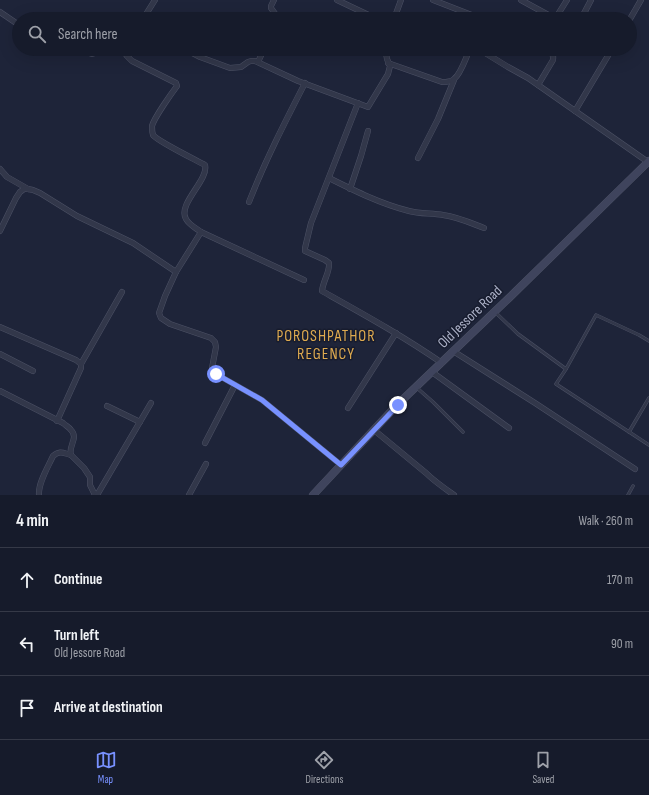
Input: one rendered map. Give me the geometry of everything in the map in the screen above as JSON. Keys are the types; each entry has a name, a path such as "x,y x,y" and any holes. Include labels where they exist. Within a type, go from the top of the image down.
{"street":[{"path":"147,12 155,0"},
{"path":"273,12 271,6 274,0"},
{"path":"337,0 363,12"},
{"path":"397,12 401,0"},
{"path":"433,0 464,12"},
{"path":"521,0 543,12"},
{"path":"559,12 567,0"},
{"path":"585,12 591,0"},
{"path":"634,12 641,0"},
{"path":"0,12 12,20"},
{"path":"127,56 132,61 176,83 176,86 153,122 152,131 155,138 205,165 206,169 204,174 184,211 186,219 201,232 304,280"},
{"path":"198,56 230,68 241,67 252,61 258,62 305,83 368,107 388,74 390,66 386,56"},
{"path":"258,62 261,56"},
{"path":"418,158 438,119 466,56"},
{"path":"490,56 538,84 649,162"},
{"path":"538,84 553,60 553,56"},
{"path":"575,111 608,56"},
{"path":"388,63 442,82 454,80"},
{"path":"249,202 260,173 305,83"},
{"path":"358,103 311,224 305,251 329,263 330,267 322,291 396,333 442,363"},
{"path":"350,189 368,131"},
{"name":"Old Jessore Road","path":"315,494 416,387 454,352 649,162"},
{"path":"0,169 7,177 28,189 40,193 77,216 133,243 176,272"},
{"path":"329,178 369,198 409,211 451,216 484,228"},
{"path":"0,231 20,192 24,189 28,189"},
{"path":"201,232 176,272 159,313 161,318 170,324 211,338 215,342 216,347 212,368 216,374 262,400 341,465"},
{"path":"57,421 81,368 81,364 122,292"},
{"path":"0,327 76,360 81,364"},
{"path":"348,408 396,333"},
{"path":"454,352 535,403 634,469"},
{"path":"0,354 33,371"},
{"path":"432,372 509,428"},
{"path":"204,443 235,385"},
{"path":"0,391 71,430 74,434 74,441 70,448 71,455"},
{"path":"39,495 38,491 53,456 60,452 71,455 84,468 90,477 90,486 96,495 151,403"},
{"path":"107,406 140,422"},
{"path":"374,430 426,473 432,480 454,495"},
{"path":"189,495 206,464"}],"lane":[{"path":"495,312 518,334 566,369"},
{"path":"649,341 596,315 556,384 649,445"},
{"path":"416,387 463,432"},
{"path":"629,432 649,398"},
{"path":"628,495 633,486"}],"district":[{"name":"POROSHPATHOR REGENCY","path":"326,345"}],"route":[{"path":"216,374 262,400 341,465 398,405"}]}
